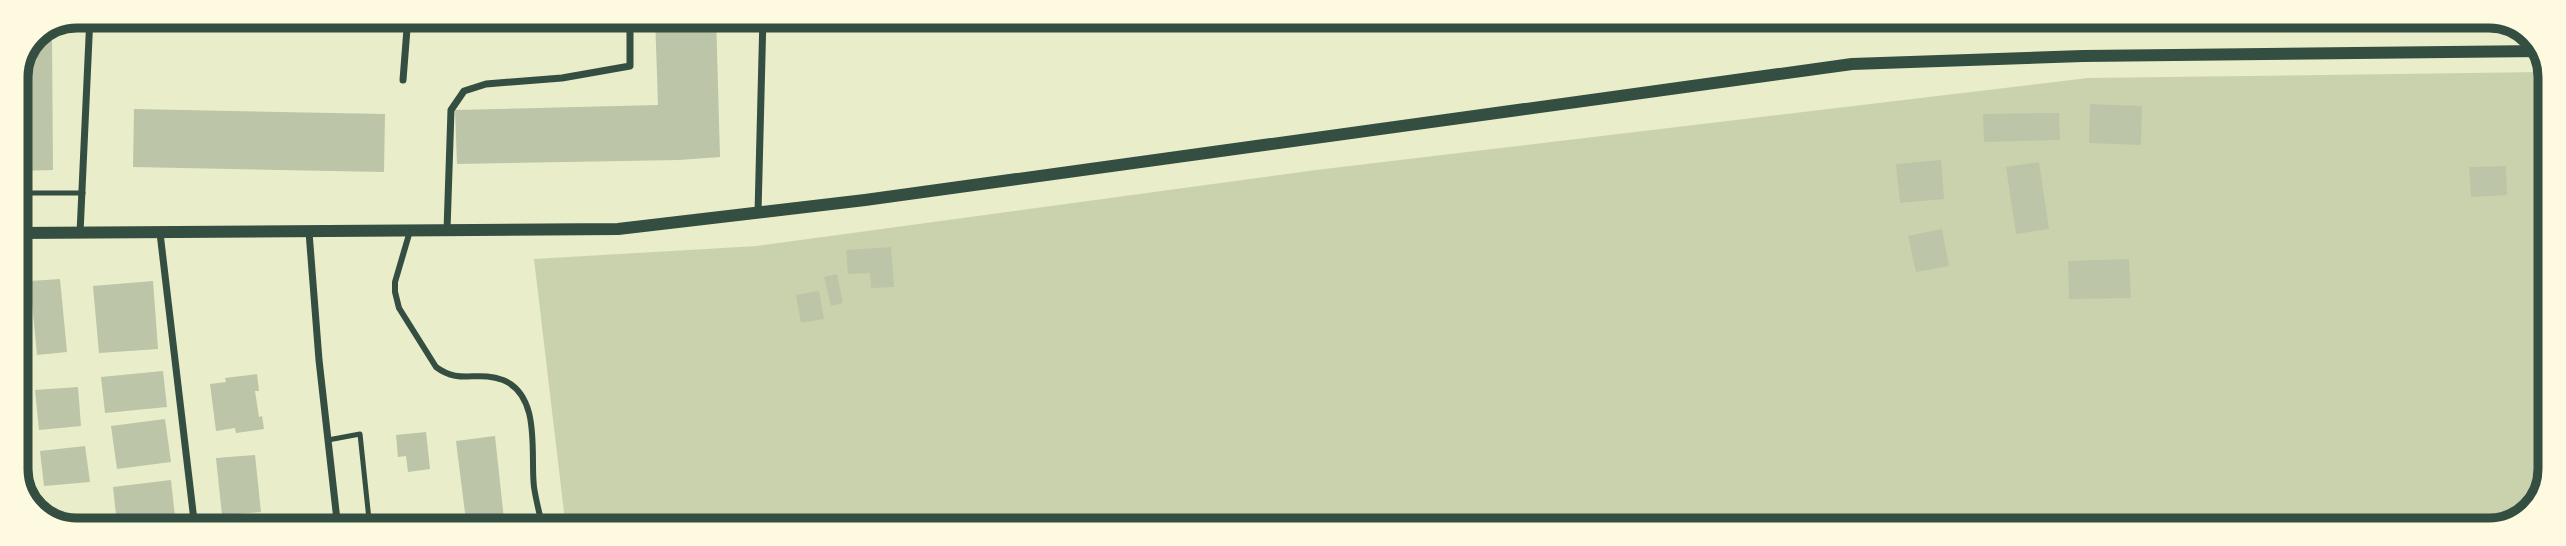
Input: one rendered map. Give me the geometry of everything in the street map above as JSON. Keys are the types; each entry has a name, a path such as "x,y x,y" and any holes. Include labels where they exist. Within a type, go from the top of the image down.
{"street":[{"path":"80,233 90,28"},
{"path":"403,80 407,28"},
{"path":"447,230 451,110 464,91 486,84 562,78 630,66 630,28"},
{"path":"758,213 763,28"},
{"path":"28,233 618,229 865,200 1852,64 2083,56 2531,51"},
{"path":"410,231 395,282 398,308 436,367 444,373 455,377 476,375 504,381 521,396 530,419 534,490 542,518"},
{"path":"309,232 337,518"},
{"path":"160,233 194,518"}],"lane":[{"path":"28,193 83,193"},
{"path":"328,440 360,434 369,518"}],"green space":[{"path":"2538,72 2538,469 2534,488 2526,501 2514,511 2489,518 565,518 534,259 757,246 1316,170 2088,78"}],"building":[{"path":"655,28 716,28 720,157 457,164 455,110 658,105"},
{"path":"47,38 52,38 53,170 28,171 29,67 36,50"},
{"path":"2090,104 2142,106 2141,145 2089,143"},
{"path":"134,109 385,114 384,172 133,167"},
{"path":"2059,113 2060,140 1984,142 1983,114"},
{"path":"1941,160 1944,199 1900,203 1896,164"},
{"path":"2039,162 2049,229 2016,234 2006,167"},
{"path":"2506,166 2507,195 2471,197 2469,167"},
{"path":"1942,229 1949,266 1916,272 1908,236"},
{"path":"891,247 894,287 871,288 870,273 848,274 846,250"},
{"path":"2129,259 2131,298 2069,299 2068,261"},
{"path":"837,274 843,303 831,306 824,277"},
{"path":"60,279 67,352 37,355 30,281"},
{"path":"153,281 158,349 99,353 93,286"},
{"path":"819,291 824,319 801,323 796,295"},
{"path":"163,371 167,407 105,413 101,377"},
{"path":"257,374 259,391 255,391 264,429 236,433 235,428 216,431 210,384 226,382 225,378"},
{"path":"78,387 81,426 39,430 35,390"},
{"path":"165,419 171,462 117,469 111,426"},
{"path":"426,432 430,469 408,472 406,456 398,457 396,435"},
{"path":"495,436 504,518 466,518 456,441"},
{"path":"85,446 90,482 44,486 40,451"},
{"path":"255,455 261,512 222,515 216,458"},
{"path":"171,480 175,517 116,518 113,487"}]}
